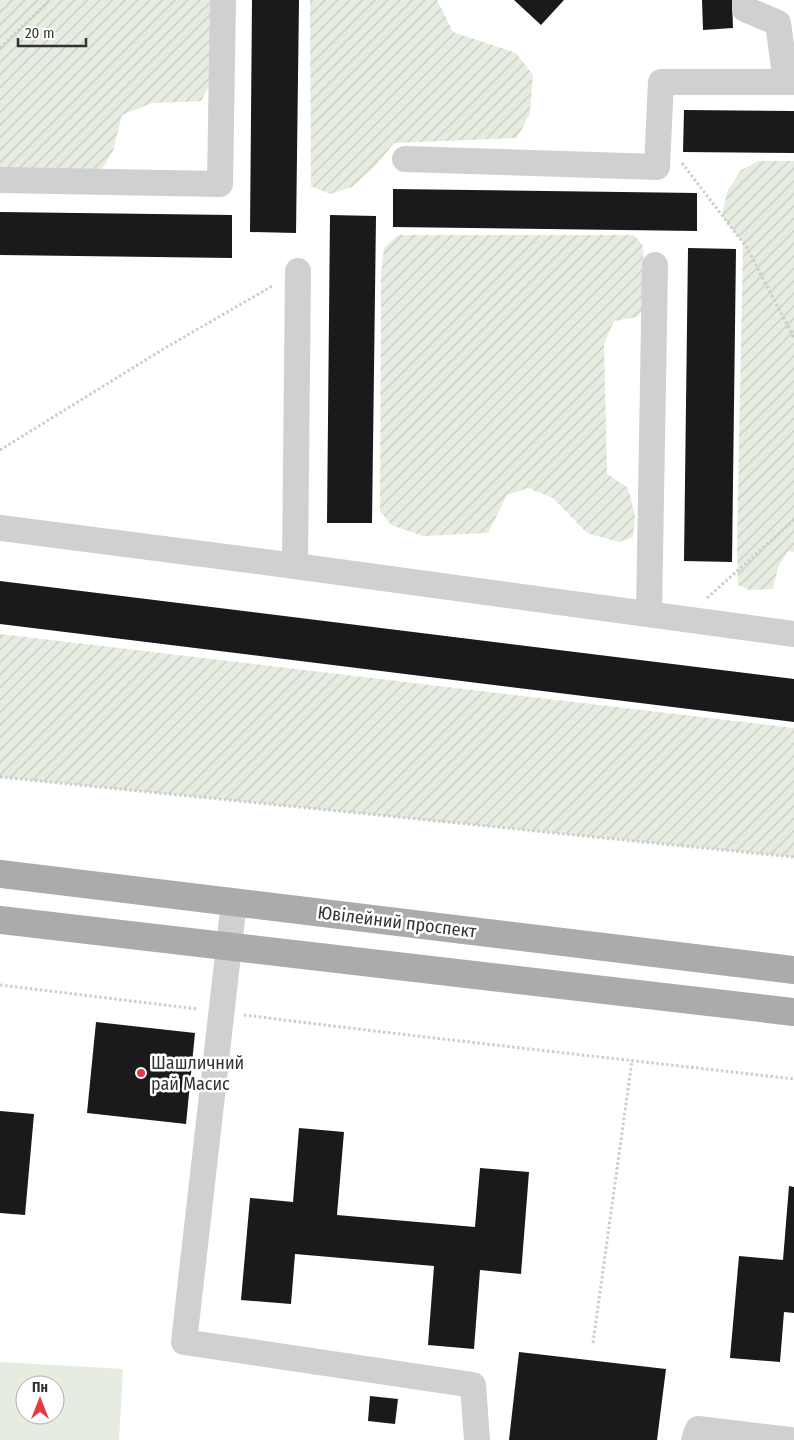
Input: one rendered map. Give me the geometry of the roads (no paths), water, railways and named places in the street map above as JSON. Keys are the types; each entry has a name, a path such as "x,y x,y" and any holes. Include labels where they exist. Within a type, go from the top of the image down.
{"main road":[{"name":"Ювілейний проспект","path":"0,874 794,970"},
{"path":"0,920 794,1012"}],"lane":[{"path":"0,180 220,184 222,0"},
{"path":"405,159 657,166 661,82 790,82 778,23 745,9 745,0"},
{"path":"649,614 655,265"},
{"path":"295,566 298,271"},
{"path":"0,528 794,634"},
{"path":"234,902 184,1342 473,1384 477,1440"},
{"path":"694,1440 698,1429 790,1440"}],"place":[{"name":"Шашличний рай Масис","path":"141,1073"}]}
